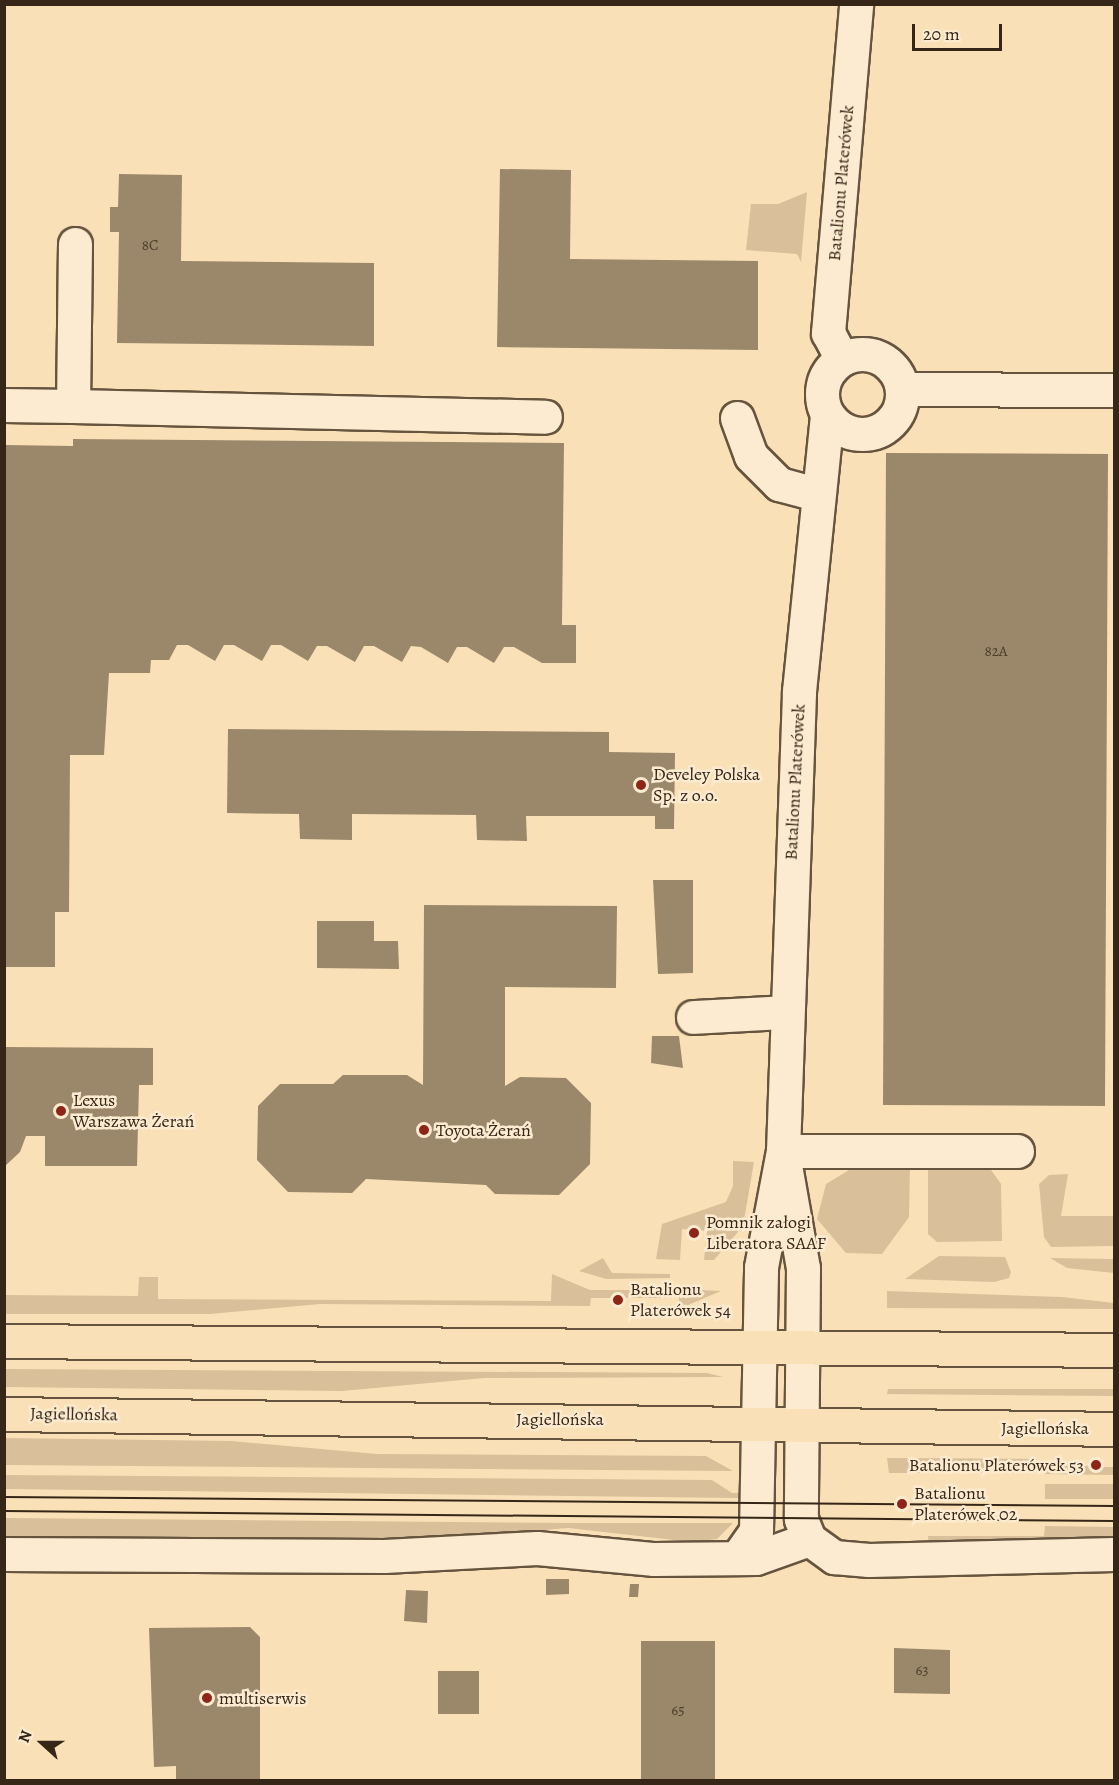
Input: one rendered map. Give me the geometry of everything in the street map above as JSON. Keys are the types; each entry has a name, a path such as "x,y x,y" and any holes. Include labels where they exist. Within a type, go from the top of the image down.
{"main road":[{"path":"4,1341 1114,1350"},
{"name":"Jagiellońska","path":"4,1414 758,1422 1114,1429"}],"street":[{"name":"Batalionu Platerówek","path":"737,1558 756,1531 763,1245 783,1151 785,1012 800,691 816,494 815,398 825,379 842,359 828,333 856,4"},
{"path":"73,406 75,244"},
{"path":"815,398 847,432 875,433 897,416 903,389 899,376 880,357 867,353 842,359"},
{"path":"903,389 1114,390"},
{"path":"4,405 545,417"},
{"path":"737,418 751,456 779,484 816,494"},
{"path":"693,1017 785,1012"},
{"name":"Batalionu Platerówek","path":"783,1151 801,1246 801,1519 809,1539"},
{"path":"783,1151 1017,1151"},
{"path":"4,1554 384,1556 537,1548 654,1559 737,1558 774,1555 809,1539 834,1557 869,1560 1114,1554"}],"shaded area":[{"path":"807,192 801,262 797,254 746,250 751,204 778,204"},
{"path":"733,1161 754,1162 743,1226 714,1260 704,1260 707,1231 682,1229 680,1260 656,1259 662,1224 726,1202 733,1186"},
{"path":"928,1162 991,1170 1001,1184 1002,1241 937,1242 928,1234"},
{"path":"910,1163 909,1217 882,1254 846,1253 817,1219 826,1184 854,1167"},
{"path":"1068,1174 1061,1216 1114,1216 1114,1246 1051,1247 1044,1237 1039,1184 1049,1175"},
{"path":"939,1256 1005,1257 1011,1272 1009,1278 994,1282 905,1279"},
{"path":"603,1258 612,1273 670,1274 670,1278 606,1279 579,1271"},
{"path":"1050,1258 1114,1259 1114,1273 1067,1268"},
{"path":"552,1274 590,1290 670,1290 669,1298 591,1298 590,1306 320,1304 210,1314 5,1314 5,1295 138,1296 139,1277 158,1277 158,1299 551,1301"},
{"path":"679,1289 721,1291 688,1305 679,1304"},
{"path":"887,1291 1062,1297 1114,1303 1114,1309 887,1308"},
{"path":"5,1369 707,1373 723,1377 484,1378 342,1391 5,1387"},
{"path":"888,1389 1114,1389 1114,1396 887,1394"},
{"path":"5,1438 231,1441 377,1454 706,1456 733,1471 5,1465"},
{"path":"887,1458 1037,1459 1036,1469 1020,1468 1019,1473 889,1473"},
{"path":"1045,1465 1091,1466 1097,1473 1100,1467 1114,1467 1114,1475 1045,1474"},
{"path":"5,1475 712,1480 732,1493 741,1493 741,1498 5,1489"},
{"path":"1045,1484 1114,1484 1114,1499 1045,1499"},
{"path":"5,1518 733,1523 717,1539 692,1542 568,1528 426,1540 5,1536"},
{"path":"1045,1526 1114,1527 1114,1538 929,1545 928,1536 1044,1536"}],"building":[{"path":"500,169 571,170 570,259 758,261 758,350 497,347"},
{"path":"119,174 182,175 181,261 374,263 374,346 117,343 119,232 110,232 110,207 118,207"},
{"path":"73,439 564,443 562,625 576,625 576,663 542,663 514,647 504,647 494,663 467,647 457,647 448,663 421,647 411,646 402,662 374,646 364,646 355,662 327,646 317,646 308,661 281,645 271,645 262,661 234,645 224,645 215,661 188,645 177,645 169,660 151,660 150,673 109,673 104,755 70,755 69,912 55,912 55,967 4,967 4,445 73,446"},
{"path":"886,453 1108,454 1105,1106 883,1105"},
{"path":"228,729 609,732 609,752 675,753 674,829 655,829 655,816 526,816 527,841 477,840 476,815 352,814 352,840 300,839 299,814 227,813"},
{"path":"653,880 693,880 693,973 658,974"},
{"path":"424,905 617,906 616,988 505,987 505,1086 520,1077 566,1078 591,1103 590,1164 559,1195 495,1194 486,1185 366,1179 352,1193 288,1192 257,1160 258,1106 280,1084 333,1084 343,1075 407,1075 423,1085"},
{"path":"317,921 374,921 374,941 398,941 399,969 317,968"},
{"path":"652,1036 679,1036 683,1068 651,1063"},
{"name":"Lexus Warszawa Żerań","path":"4,1047 153,1048 153,1085 139,1085 137,1166 45,1166 45,1136 26,1136 20,1152 4,1167"},
{"path":"546,1579 569,1579 569,1594 546,1595"},
{"path":"630,1584 639,1584 638,1597 629,1597"},
{"path":"406,1590 428,1591 427,1623 404,1621"},
{"name":"multiserwis","path":"250,1627 260,1637 260,1780 176,1780 176,1766 154,1767 149,1628"},
{"path":"641,1641 715,1641 715,1780 641,1780"},
{"path":"894,1648 950,1650 950,1694 894,1693"},
{"path":"438,1671 479,1671 479,1714 438,1714"}],"tram line":[{"path":"4,1497 1114,1506"},
{"path":"4,1511 1114,1521"}],"place":[{"name":"Develey Polska Sp. z o.o.","path":"641,785"},
{"name":"Lexus Warszawa Żerań","path":"61,1111"},
{"name":"Toyota Żerań","path":"424,1130"},
{"name":"Pomnik załogi Liberatora SAAF","path":"694,1233"},
{"name":"Batalionu Platerówek 54","path":"618,1300"},
{"name":"Batalionu Platerówek 53","path":"1096,1465"},
{"name":"Batalionu Platerówek 02","path":"902,1504"},
{"name":"multiserwis","path":"207,1698"}]}
